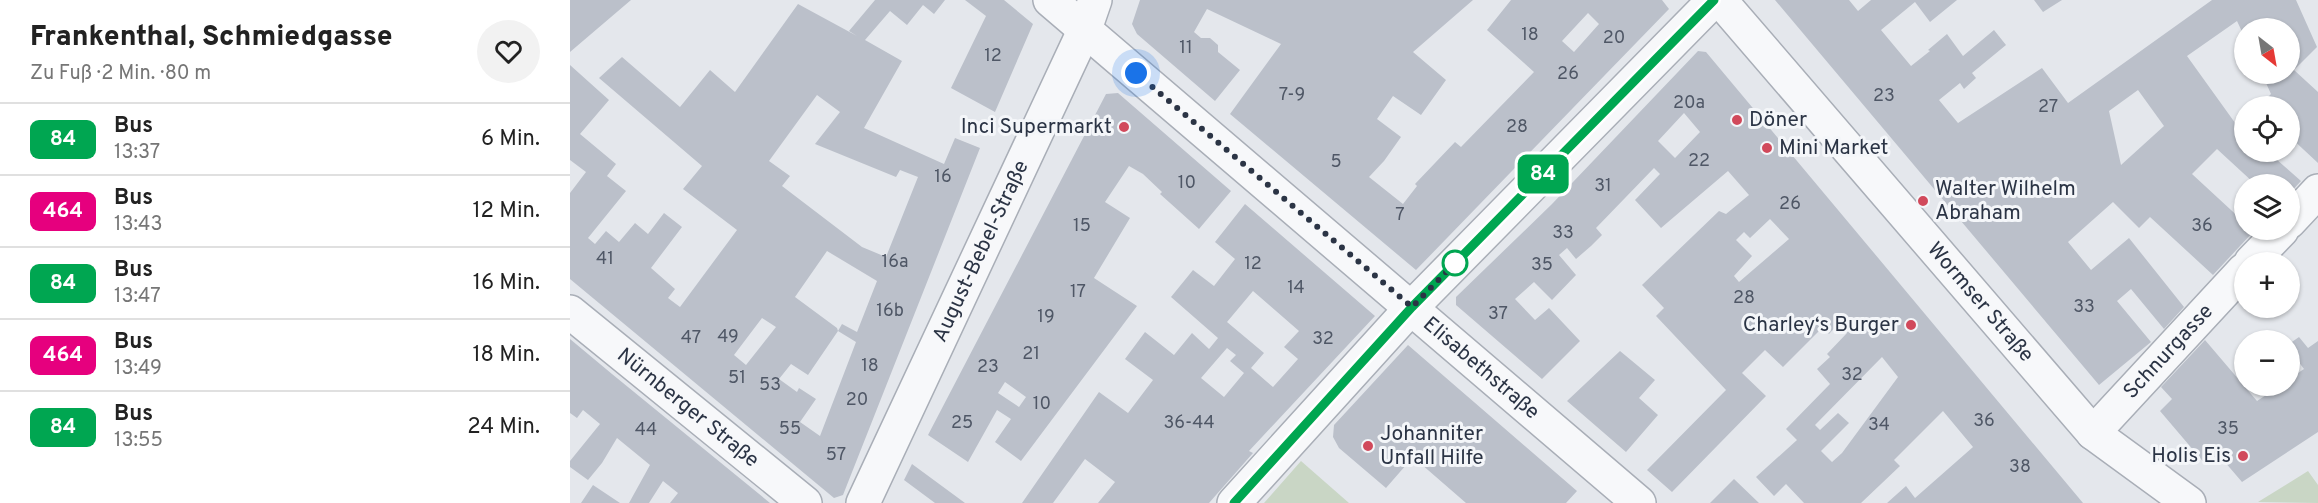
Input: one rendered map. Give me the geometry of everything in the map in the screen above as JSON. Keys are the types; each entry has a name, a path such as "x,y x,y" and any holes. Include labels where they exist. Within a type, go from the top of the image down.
{"street":[{"name":"Elisabethstraße","path":"1050,0 1090,15 1412,307 1639,503"},
{"path":"1234,503 1412,307 1714,0"},
{"name":"Wormser Straße","path":"1720,0 2093,433 2169,498"},
{"name":"August-Bebel-Straße","path":"863,503 1090,15"},
{"path":"2300,210 2318,190"},
{"path":"2261,252 2272,240"},
{"name":"Schnurgasse","path":"2093,433 2234,281"},
{"name":"Nürnberger Straße","path":"570,312 805,503"}],"green space":[{"path":"1301,461 1349,503 1264,503"},
{"path":"2308,471 2318,485 2318,503 2258,502"}],"building":[{"path":"570,0 631,0 570,52"},
{"path":"875,0 945,0 934,14 923,5 907,25 890,11 865,40 902,61 864,128 944,164 955,138 980,148 843,495 834,498 570,279 570,193 586,172 570,160 570,65 609,100 580,134 616,164 607,176 626,191 588,238 595,244 606,231 619,242 635,223 648,234 664,213 682,227 651,268 675,289 668,298 680,307 737,230 683,189 702,166 599,78 622,57 680,107 710,70 735,92 798,4 857,36 849,31","holes":["817,95 840,112 815,144 896,177 900,170 918,177 886,257 862,247 782,186 790,176 769,161","827,251 877,281 857,332 842,324 838,331 795,297","762,318 776,327 746,365 734,355","838,331 856,342 820,436 800,422 816,399 799,388 797,392 779,379 791,364 808,375"]},
{"path":"965,0 1004,0 1033,24 995,112 951,88 986,16"},
{"path":"1140,0 1473,0 1413,52 1446,80 1421,115 1393,96 1377,119 1401,137 1369,177 1403,204 1417,186 1415,184 1455,142 1461,147 1534,72 1487,30 1511,0 1662,0 1669,9 1416,270 1230,114 1281,44 1207,9 1194,32 1201,38 1210,38 1218,45 1218,52 1240,70 1215,101 1137,34 1132,24","holes":["1588,13 1599,24 1574,52 1562,41"]},
{"path":"1775,0 1849,0 1858,11 1871,0 1957,0 1930,22 1915,2 1881,30 1911,66 1947,34 1963,56 1994,30 2006,45 1972,73 1976,78 1964,89 1960,83 1939,100 1958,123 2042,68 2068,103 2212,0 2296,0 2317,47 2300,64 2300,18 2234,18 2234,23 2187,56 2234,121 2234,162 2279,162 2293,174 2244,174 2217,149 2192,174 2234,213 2234,240 2246,240 2213,275 2150,217 2139,228 2113,202 2068,242 2091,270 2129,238 2184,307 2164,329 2131,289 2117,301 2151,342 2099,385","holes":["2138,90 2164,126 2121,165 2109,111"]},
{"path":"2034,0 2062,0 2043,12"},
{"path":"1698,51 1706,52 2083,503 1887,503 1906,486 1915,498 1973,447 1943,411 1894,460 1900,466 1861,503 1804,503 1786,484 1774,496 1756,477 1797,440 1786,429 1830,384 1817,369 1830,357 1827,354 1847,333 1838,324 1829,334 1823,327 1783,367 1765,350 1742,373 1766,396 1672,492 1647,470 1726,390 1656,316 1664,308 1642,285 1719,211 1726,214 1749,195 1728,171 1661,228 1635,200 1660,174 1654,168 1596,228 1602,235 1591,246 1576,259 1567,248 1559,255 1576,275 1552,300 1534,282 1515,299 1535,320 1549,308 1580,341 1542,379 1456,305 1456,297 1552,204","holes":["1684,113 1700,132 1675,158 1658,141","1770,219 1789,239 1739,282 1734,276 1752,256 1736,240 1744,232 1750,238","1882,357 1898,377 1842,453 1832,462 1821,451 1849,423 1838,413 1820,430 1815,425"]},
{"path":"2300,76 2318,92 2318,163 2300,146 2300,96 2269,96 2271,94 2266,84 2300,84"},
{"path":"1118,93 1231,191 1199,229 1160,194 1162,192 1143,174 1129,166 1105,202 1130,218 1094,278 1137,306 1021,461 995,442 1011,419 997,410 968,462 928,435 1106,94","holes":["1005,382 1026,397 1019,407 998,393"]},
{"path":"1245,204 1375,316 1249,451 1253,453 1209,503 1098,503 1115,482 1085,459 1053,503 1022,503 1099,392 1128,413 1153,380 1125,359 1145,332 1174,355 1192,333 1209,349 1218,338 1171,297 1193,270 1214,286 1235,259 1215,242","holes":["1253,291 1299,331 1284,347 1298,359 1273,387 1251,368 1264,353 1227,322","1227,348 1236,355 1230,361 1244,373 1224,397 1201,378"]},
{"path":"2300,338 2308,348 2318,341 2318,432 2242,482 2218,454 2206,465 2160,411 2172,399 2161,387 2205,340 2234,374 2234,396 2253,396 2257,401 2265,396 2300,396 2300,372 2304,369 2300,364"},
{"path":"570,339 770,503 670,503 678,493 663,481 649,503 629,503 650,465 617,438 602,463 588,480 570,467 570,461 600,424 583,410 577,418 570,413"},
{"path":"1408,345 1577,491 1566,503 1466,503 1413,457 1386,488 1339,448 1333,437 1334,425"},
{"path":"1620,351 1655,380 1639,398 1658,415 1626,452 1567,401"},
{"path":"912,464 965,503 935,503 904,480"},
{"path":"1734,479 1759,503 1710,503"},
{"path":"593,485 620,503 581,503"}],"bus line":[{"name":"84","path":"1234,503 1412,307 1714,0"}],"place":[{"name":"Döner","path":"1737,120"},
{"name":"Inci Supermarkt","path":"1124,127"},
{"name":"Mini Market","path":"1767,148"},
{"name":"Walter Wilhelm Abraham","path":"1923,201"},
{"name":"Charley‘s Burger","path":"1911,325"},
{"name":"Johanniter Unfall Hilfe","path":"1368,446"},
{"name":"Holis Eis","path":"2243,456"}],"route":[{"path":"1136,73 1412,307 1462,256 1455,263"}]}
